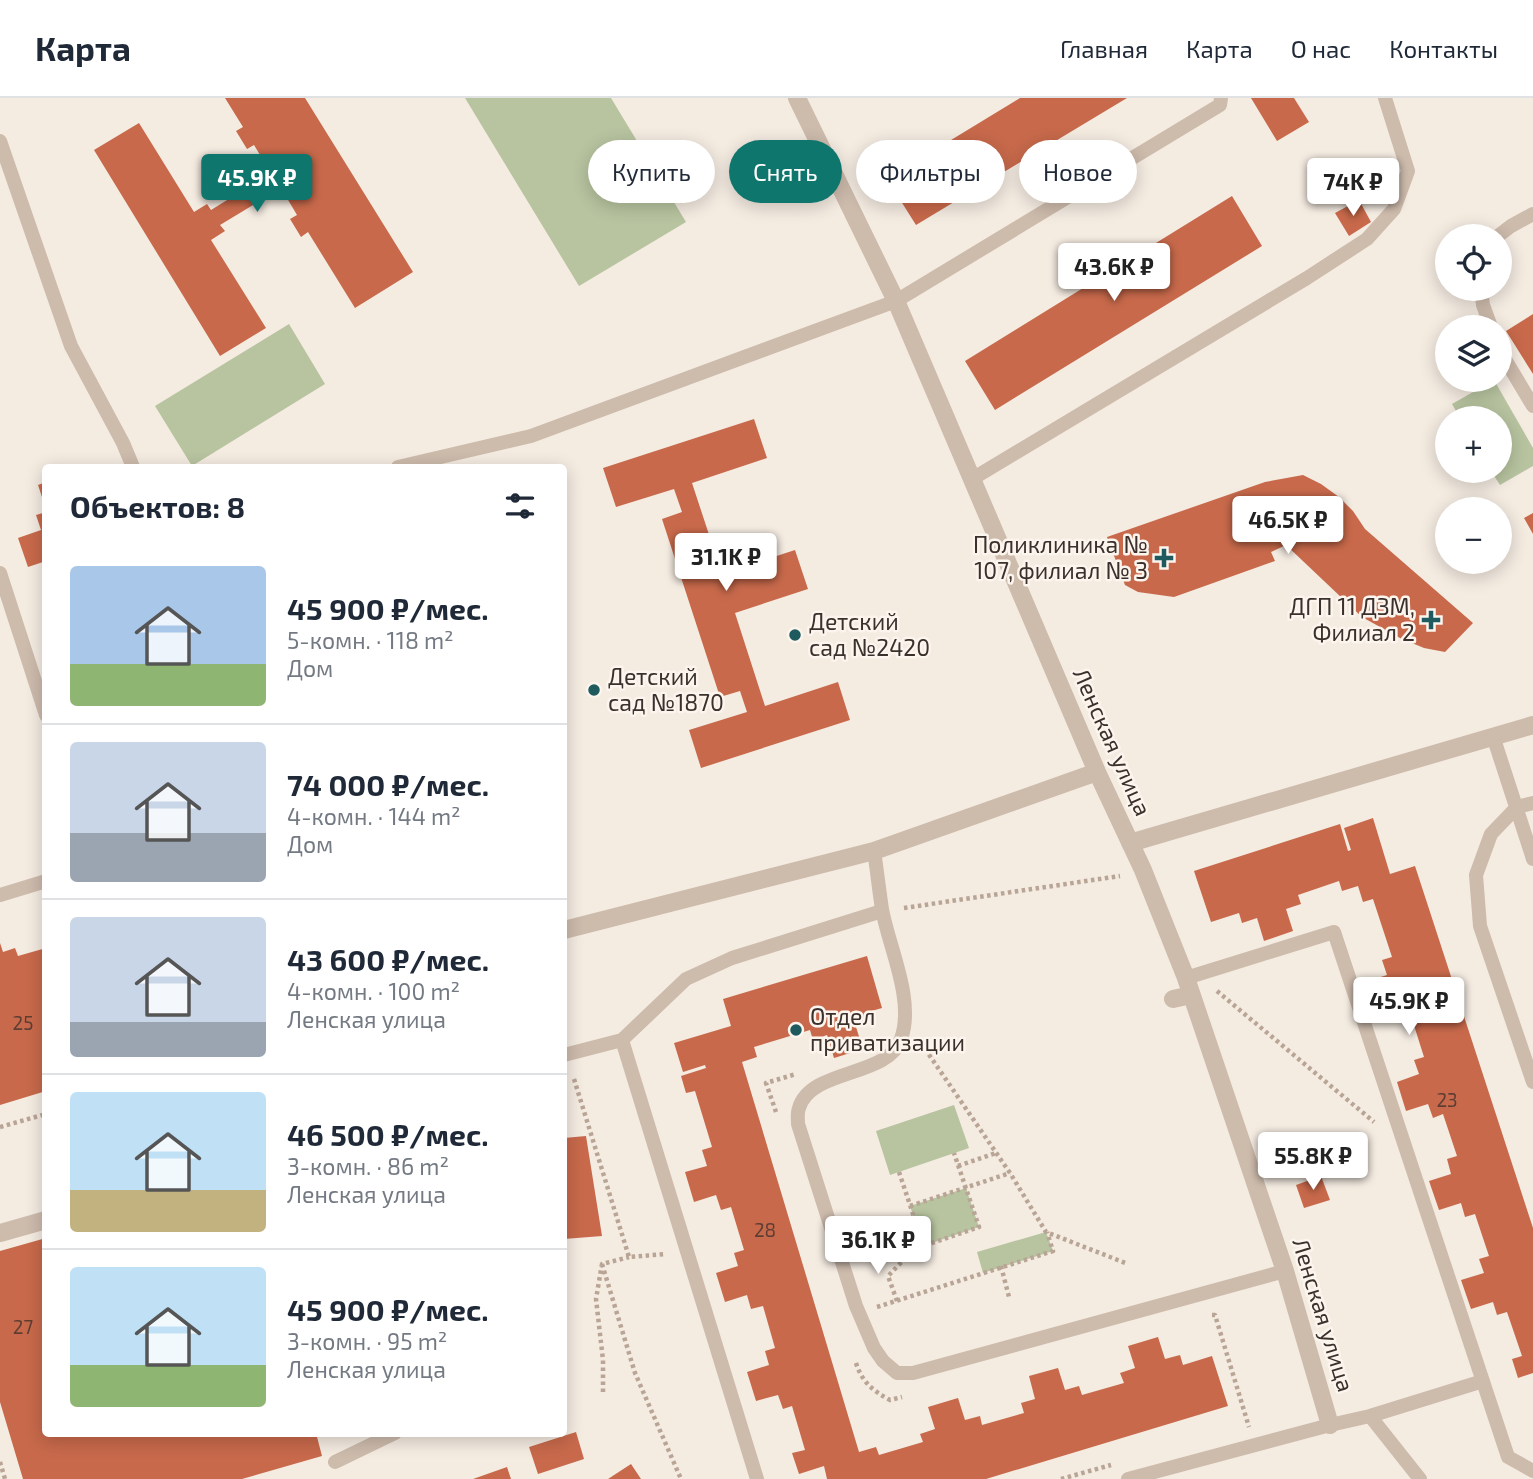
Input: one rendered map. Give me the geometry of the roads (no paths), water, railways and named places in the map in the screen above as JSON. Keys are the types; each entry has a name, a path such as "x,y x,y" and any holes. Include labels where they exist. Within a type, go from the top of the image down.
{"street":[{"name":"Ленская улица","path":"797,98 896,301 1097,772 1143,870 1191,983 1284,1271 1330,1425"},
{"path":"1130,843 1533,724"},
{"path":"567,929 874,850 1097,772"},
{"path":"1173,999 1191,983"},
{"path":"0,1233 42,1221"}],"lane":[{"path":"411,464 531,436 896,301 1220,105 1221,98"},
{"path":"972,479 1307,278 1367,239 1394,209 1408,171 1385,98"},
{"path":"1,144 71,346 132,464"},
{"path":"1512,225 1533,214"},
{"path":"1512,371 1533,406"},
{"path":"0,573 42,703"},
{"path":"1493,736 1533,859"},
{"path":"1533,803 1517,807 1491,834 1476,875 1480,926 1533,1082"},
{"path":"874,850 882,911 904,995 901,1040 891,1056 820,1086 806,1095 798,1109 798,1124 856,1306 883,1362 897,1373 913,1373 1284,1271"},
{"path":"0,895 42,882"},
{"path":"567,1054 622,1040 686,979 732,958 882,911"},
{"path":"1191,983 1334,932 1508,1457 1533,1471"},
{"path":"622,1040 757,1479"},
{"path":"1128,1479 1370,1416 1483,1381"},
{"path":"1370,1416 1420,1479"},
{"path":"335,1462 387,1437"}],"place":[{"name":"Поликлиника № 107, филиал № 3","path":"1164,558"},
{"name":"ДГП 11 ДЗМ, Филиал 2","path":"1431,620"},
{"name":"Детский сад №2420","path":"795,635"},
{"name":"Детский сад №1870","path":"594,690"},
{"name":"Отдел приватизации","path":"796,1030"}]}
